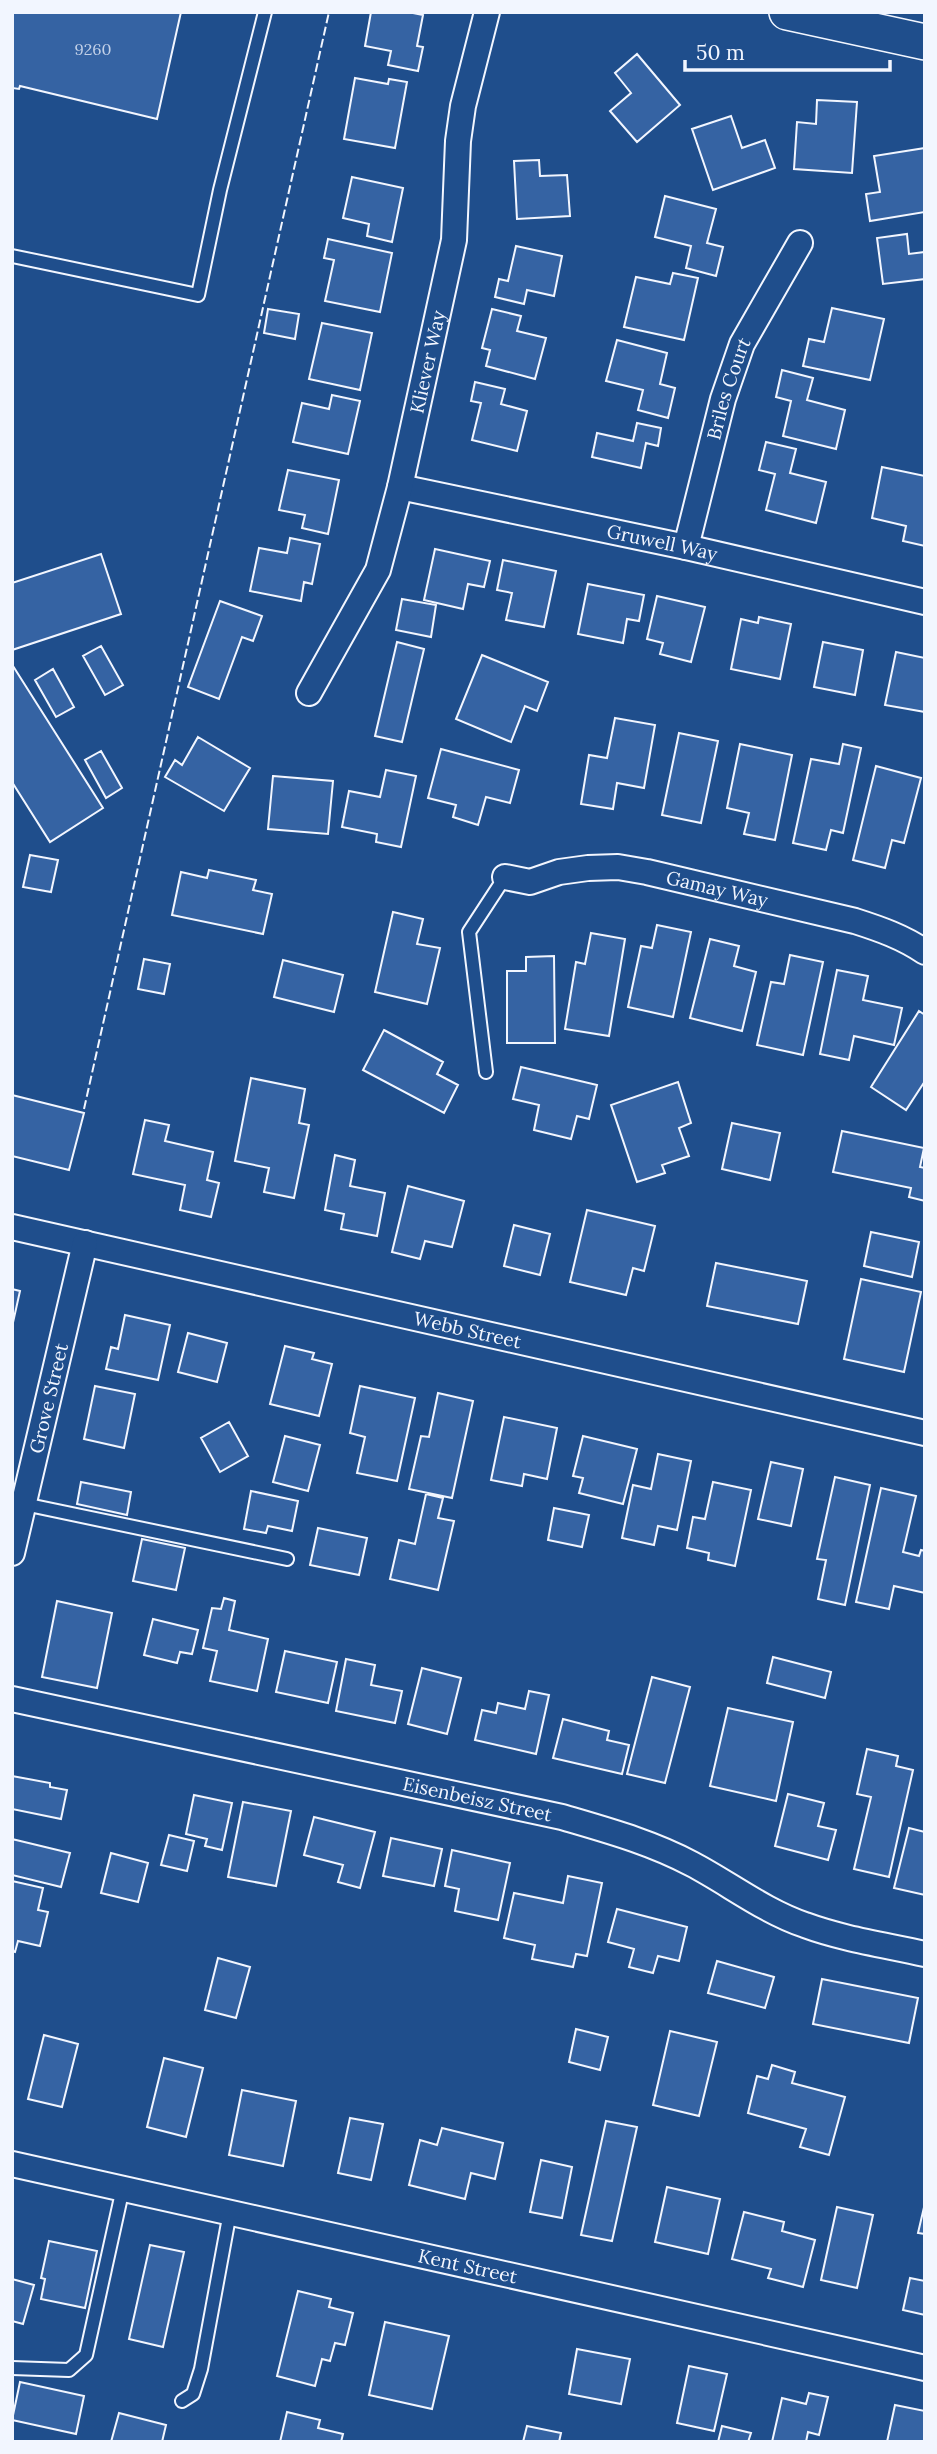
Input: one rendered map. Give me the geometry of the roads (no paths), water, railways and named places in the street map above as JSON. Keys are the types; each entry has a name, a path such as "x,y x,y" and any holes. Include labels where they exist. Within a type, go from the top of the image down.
{"main road":[{"path":"787,12 925,42"}],"street":[{"name":"Kliever Way","path":"309,693 378,570 400,487 454,240 458,141 463,106 487,12"},
{"name":"Briles Court","path":"686,547 723,399 742,344 800,243"},
{"name":"Gruwell Way","path":"400,487 925,601"},
{"name":"Gamay Way","path":"505,877 530,881 559,872 588,868 618,867 647,872 855,921 894,935 925,952"},
{"name":"Webb Street","path":"12,1227 925,1433"},
{"name":"Grove Street","path":"12,1553 85,1243"},
{"name":"Eisenbeisz Street","path":"12,1699 562,1817 659,1848 776,1913 806,1926 925,1954"},
{"name":"Kent Street","path":"12,2164 925,2368"}],"lane":[{"path":"12,256 198,295 220,190 265,12"},
{"path":"486,1072 469,932 505,877"},
{"path":"24,1504 287,1559"},
{"path":"12,2368 69,2370 86,2355 122,2188"},
{"path":"182,2401 193,2394 201,2369 230,2212"}]}
